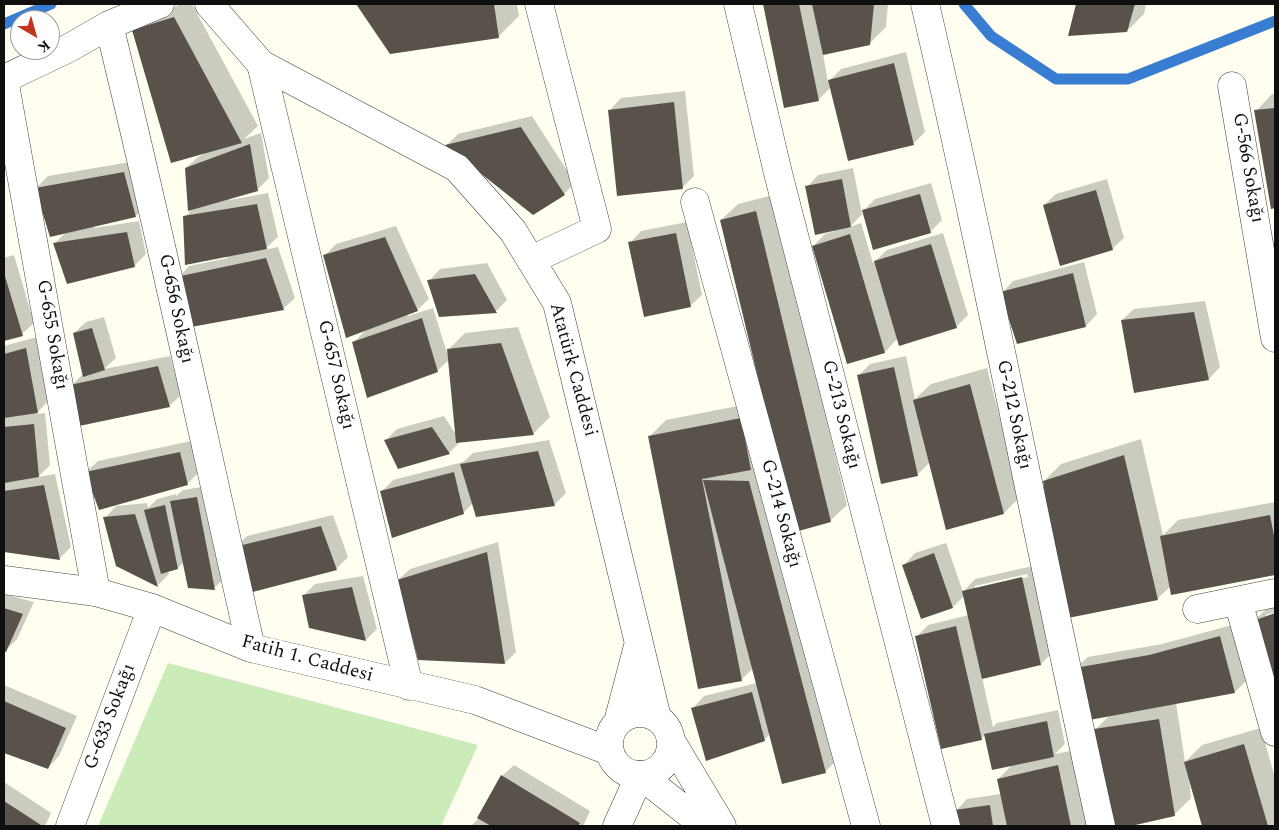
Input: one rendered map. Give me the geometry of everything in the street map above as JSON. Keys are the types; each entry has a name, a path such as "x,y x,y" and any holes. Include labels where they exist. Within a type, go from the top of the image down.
{"street":[{"path":"109,24 160,4"},
{"name":"Atatürk Caddesi","path":"209,4 261,64 458,168 513,231 557,303 657,718"},
{"path":"531,260 597,228 539,4"},
{"name":"G-213 Sokağı","path":"738,4 778,173 946,826"},
{"name":"G-212 Sokağı","path":"925,4 960,155 1058,633 1101,826"},
{"name":"G-655 Sokağı","path":"96,592 4,79 69,48 109,24"},
{"name":"G-656 Sokağı","path":"109,24 154,206 173,304 251,648"},
{"name":"G-657 Sokağı","path":"261,64 409,686"},
{"name":"G-566 Sokağı","path":"1232,86 1275,338"},
{"name":"G-214 Sokağı","path":"695,202 866,826"},
{"name":"Fatih 1. Caddesi","path":"4,580 96,592 152,608 251,648 476,700 609,751"},
{"path":"1197,609 1275,593"},
{"path":"1238,601 1275,732"},
{"name":"G-633 Sokağı","path":"70,826 152,608"},
{"path":"618,722 639,642"},
{"path":"671,741 666,761 659,768 640,775 630,774 620,769 609,751 611,730 626,715 637,712 647,713 657,718 669,732 671,741 722,826"},
{"path":"618,826 640,775"},
{"path":"640,775 705,826"}],"green space":[{"path":"168,663 478,745 441,826 98,826"}],"building":[{"path":"356,4 494,4 499,38 390,54"},
{"path":"763,4 799,4 819,101 784,108"},
{"path":"812,4 874,4 870,45 823,55"},
{"path":"1076,4 1135,4 1127,32 1068,36"},
{"path":"174,17 242,143 171,163 132,30"},
{"path":"894,63 914,145 848,161 828,80"},
{"path":"674,102 683,189 617,196 608,110"},
{"path":"1275,108 1275,208 1271,209 1254,110"},
{"path":"521,127 565,195 533,215 445,145"},
{"path":"250,144 258,191 188,211 185,168"},
{"path":"124,172 136,217 50,237 35,188"},
{"path":"842,179 851,227 815,235 805,186"},
{"path":"1096,190 1113,250 1060,266 1043,205"},
{"path":"920,194 931,233 873,250 862,210"},
{"path":"257,204 267,249 185,265 183,216"},
{"path":"756,211 831,522 795,532 720,220"},
{"path":"127,232 135,267 67,284 53,243"},
{"path":"676,233 691,307 644,317 628,242"},
{"path":"850,234 885,353 847,364 812,246"},
{"path":"385,237 418,311 346,338 323,255"},
{"path":"931,244 957,328 899,346 874,261"},
{"path":"266,258 284,310 191,327 176,277"},
{"path":"4,273 23,336 4,341"},
{"path":"1073,273 1086,327 1017,344 1000,292"},
{"path":"475,274 497,313 439,317 427,280"},
{"path":"1194,312 1209,380 1134,393 1121,320"},
{"path":"422,318 438,372 367,398 352,342"},
{"path":"92,328 105,370 83,377 73,333"},
{"path":"501,343 534,435 456,443 447,349"},
{"path":"26,348 38,413 4,418 4,354"},
{"path":"158,366 170,407 79,426 70,385"},
{"path":"894,367 918,476 881,484 857,375"},
{"path":"970,384 1004,514 946,530 913,400"},
{"path":"741,418 751,470 702,479 742,681 698,689 648,436"},
{"path":"34,424 39,477 4,483 4,427"},
{"path":"432,427 450,454 398,469 384,440"},
{"path":"538,451 555,506 476,517 460,464"},
{"path":"180,452 188,485 99,510 85,472"},
{"path":"1124,455 1158,600 1063,619 1043,481"},
{"path":"454,472 464,514 392,538 380,491"},
{"path":"703,480 749,481 826,773 782,784"},
{"path":"44,485 60,560 4,552 4,491"},
{"path":"197,497 215,590 188,588 170,501"},
{"path":"165,505 178,569 161,574 144,510"},
{"path":"135,514 158,587 116,566 103,517"},
{"path":"1270,515 1275,541 1275,575 1171,595 1160,536"},
{"path":"321,526 337,570 245,594 234,547"},
{"path":"487,552 505,664 418,660 397,580"},
{"path":"934,553 953,608 921,619 902,565"},
{"path":"1022,577 1041,665 982,679 962,591"},
{"path":"352,587 366,641 309,628 302,595"},
{"path":"4,608 23,614 6,652 4,651"},
{"path":"1275,613 1275,689 1253,621"},
{"path":"956,626 982,740 941,749 915,636"},
{"path":"1220,636 1235,693 1084,721 1075,668 1149,655"},
{"path":"752,692 765,741 706,761 691,708"},
{"path":"4,701 66,728 48,769 4,753"},
{"path":"1159,719 1175,816 1131,826 1109,826 1094,729"},
{"path":"1047,721 1054,757 992,770 984,734"},
{"path":"1244,744 1268,826 1202,826 1184,762"},
{"path":"1058,765 1071,826 1007,826 997,779"},
{"path":"501,775 580,823 578,826 491,826 477,818"},
{"path":"4,801 41,825 4,826"},
{"path":"990,805 993,826 957,826 954,810"}],"waterway":[{"path":"4,24 51,4"},
{"path":"964,4 991,36 1056,79 1128,79 1275,21"}]}
